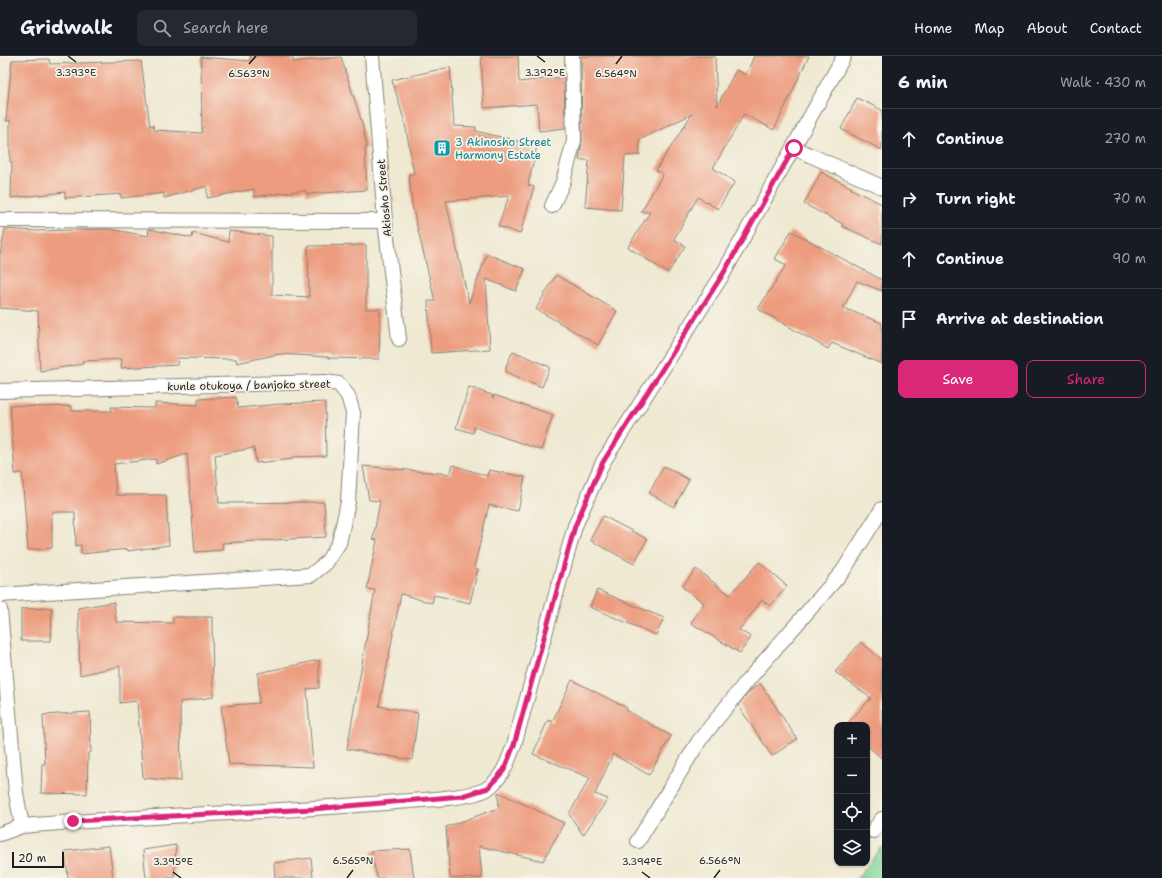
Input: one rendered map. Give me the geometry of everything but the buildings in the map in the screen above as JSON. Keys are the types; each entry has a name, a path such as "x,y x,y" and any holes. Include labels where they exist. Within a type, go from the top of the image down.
{"street":[{"name":"Akiosho Street","path":"372,56 385,221 399,339"},
{"path":"552,206 563,182 574,141 572,56"},
{"path":"0,834 22,826 73,821 313,809 462,796 488,788 504,770 514,745 575,526 603,462 723,274 844,56"},
{"path":"794,148 882,187"},
{"path":"0,220 385,221"},
{"name":"kunle otukoya / banjoko street","path":"0,392 325,382 339,384 348,396 353,413 348,502 339,543 326,563 311,576 0,595"},
{"path":"638,841 699,740 748,680 843,571 882,509"},
{"path":"0,609 16,793 22,826"},
{"path":"873,832 882,819"}],"green space":[{"path":"882,847 882,878 857,878 867,866 870,866 870,862"}],"place":[{"name":"3 Akinosho Street Harmony Estate","path":"442,148"}],"route":[{"path":"73,821 313,809 462,796 488,788 504,770 514,745 575,526 603,462 723,274 794,148"}]}
